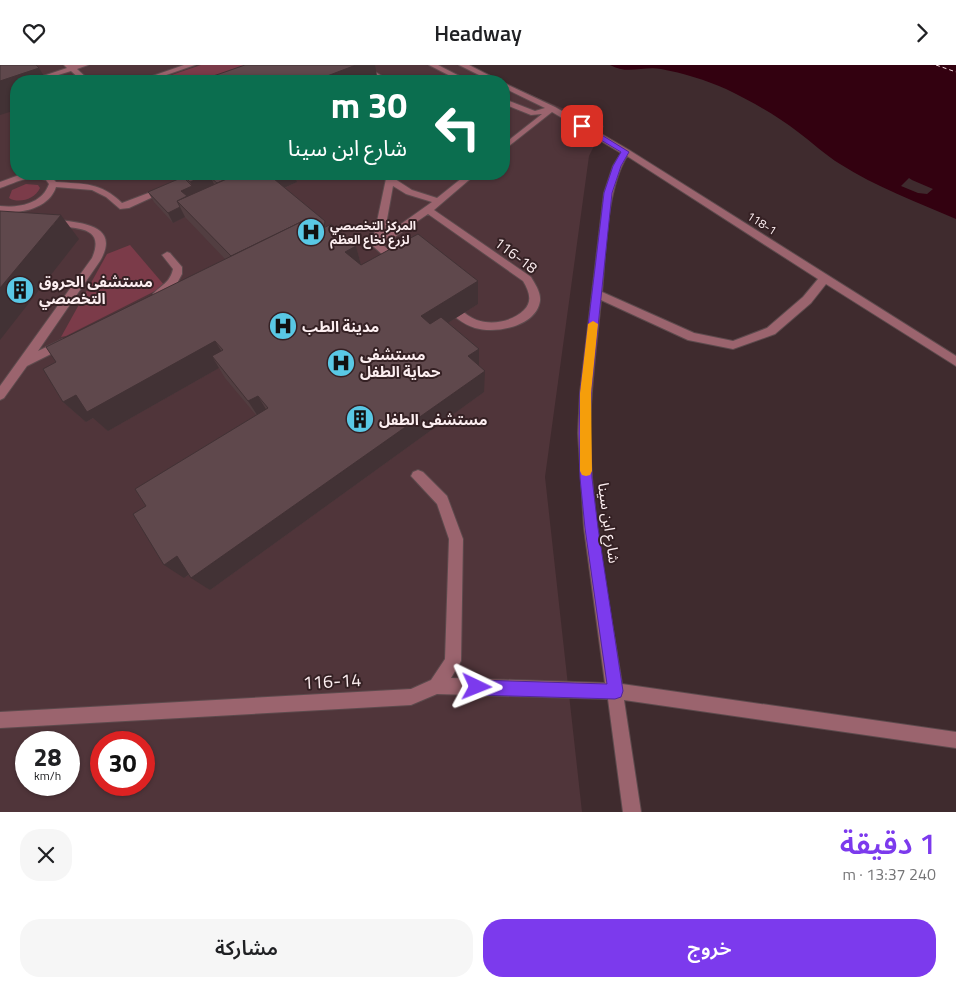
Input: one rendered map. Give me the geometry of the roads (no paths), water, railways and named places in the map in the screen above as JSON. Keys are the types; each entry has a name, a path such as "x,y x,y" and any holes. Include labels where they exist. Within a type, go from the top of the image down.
{"street":[{"path":"48,75 70,67 84,65"},
{"path":"160,75 191,65"},
{"path":"359,65 376,75"},
{"path":"432,65 453,75"},
{"path":"463,65 484,75"},
{"name":"118-1","path":"510,88 552,109 626,152 956,362"},
{"path":"510,103 534,113 552,109"},
{"path":"510,143 552,109"},
{"name":"شارع ابن سينا","path":"626,152 617,166 608,193 586,393 586,478 632,812"},
{"path":"2,213 40,201 52,189 53,184 51,180"},
{"path":"377,245 390,180"},
{"path":"395,180 409,192 438,201"},
{"path":"377,245 428,210 464,180"},
{"path":"53,184 94,187 109,195 115,204 120,206 126,206 162,191"},
{"name":"116-18","path":"428,210 528,279 535,289 536,301 529,313 518,321 502,325 483,326 468,322 439,298"},
{"path":"2,213 20,219"},
{"path":"0,395 96,259 102,247 100,236 91,228 76,224 38,221"},
{"path":"377,245 403,267"},
{"path":"144,301 172,285 178,277 178,269 167,255"},
{"path":"596,295 692,337 733,345 771,331 806,300 825,278"},
{"path":"22,364 74,337"},
{"path":"418,476 442,500 456,539 453,661 437,686"},
{"path":"437,686 615,691 956,740"},
{"name":"116-14","path":"0,720 411,697 437,686"}],"place":[{"name":"المركز التخصصي لزرع نخاع العظم","path":"311,232"},
{"name":"مستشفى الحروق التخصصي","path":"20,290"},
{"name":"مدينة الطب","path":"283,326"},
{"name":"مستشفى حماية الطفل","path":"341,363"},
{"name":"مستشفى الطفل","path":"360,419"}]}
